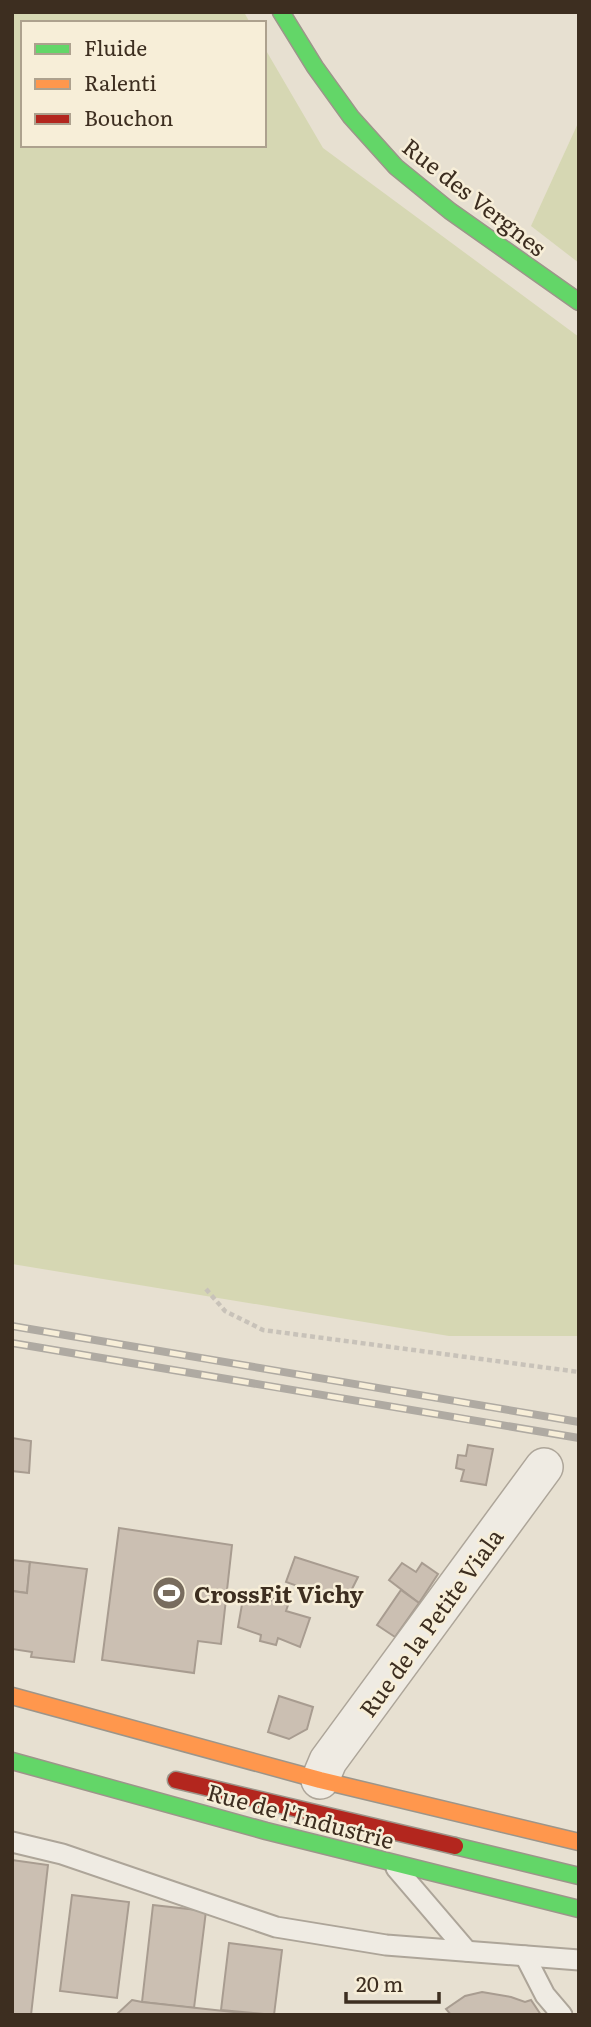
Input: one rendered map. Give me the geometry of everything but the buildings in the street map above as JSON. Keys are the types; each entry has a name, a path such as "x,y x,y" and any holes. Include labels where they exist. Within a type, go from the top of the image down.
{"main road":[{"name":"Rue des Vergnes","path":"281,12 315,67 351,117 396,167 450,211 579,302"},
{"name":"Rue de l'Industrie","path":"12,1696 320,1780 579,1842"},
{"name":"Rue de l'Industrie","path":"12,1761 266,1831 579,1909"},
{"name":"Rue de l'Industrie","path":"156,1776 579,1876"}],"street":[{"name":"Rue de la Petite Viala","path":"320,1780 328,1762 544,1467"}],"lane":[{"path":"12,1842 62,1854 276,1927 386,1945 579,1960"},
{"path":"391,1862 467,1951"},
{"path":"525,1956 545,1995 562,2015"}],"path":[{"path":"206,1289 225,1311 263,1330 579,1373"}],"green space":[{"path":"12,12 244,12 249,21 21,21 21,147 266,147 266,50 323,148 579,337 579,1336 449,1336 12,1264"},
{"path":"579,121 579,263 531,226"}],"railway":[{"path":"12,1326 579,1422"},
{"path":"12,1343 579,1438"}],"traffic: fast":[{"path":"281,12 315,67 351,117 396,167 450,211 579,302"},
{"path":"12,1761 266,1831 579,1909"},
{"path":"455,1846 579,1876"}],"traffic: slow":[{"path":"12,1696 320,1780 579,1842"}],"traffic: jam":[{"path":"176,1780 455,1846"}],"place":[{"name":"CrossFit Vichy","path":"169,1593"}]}
